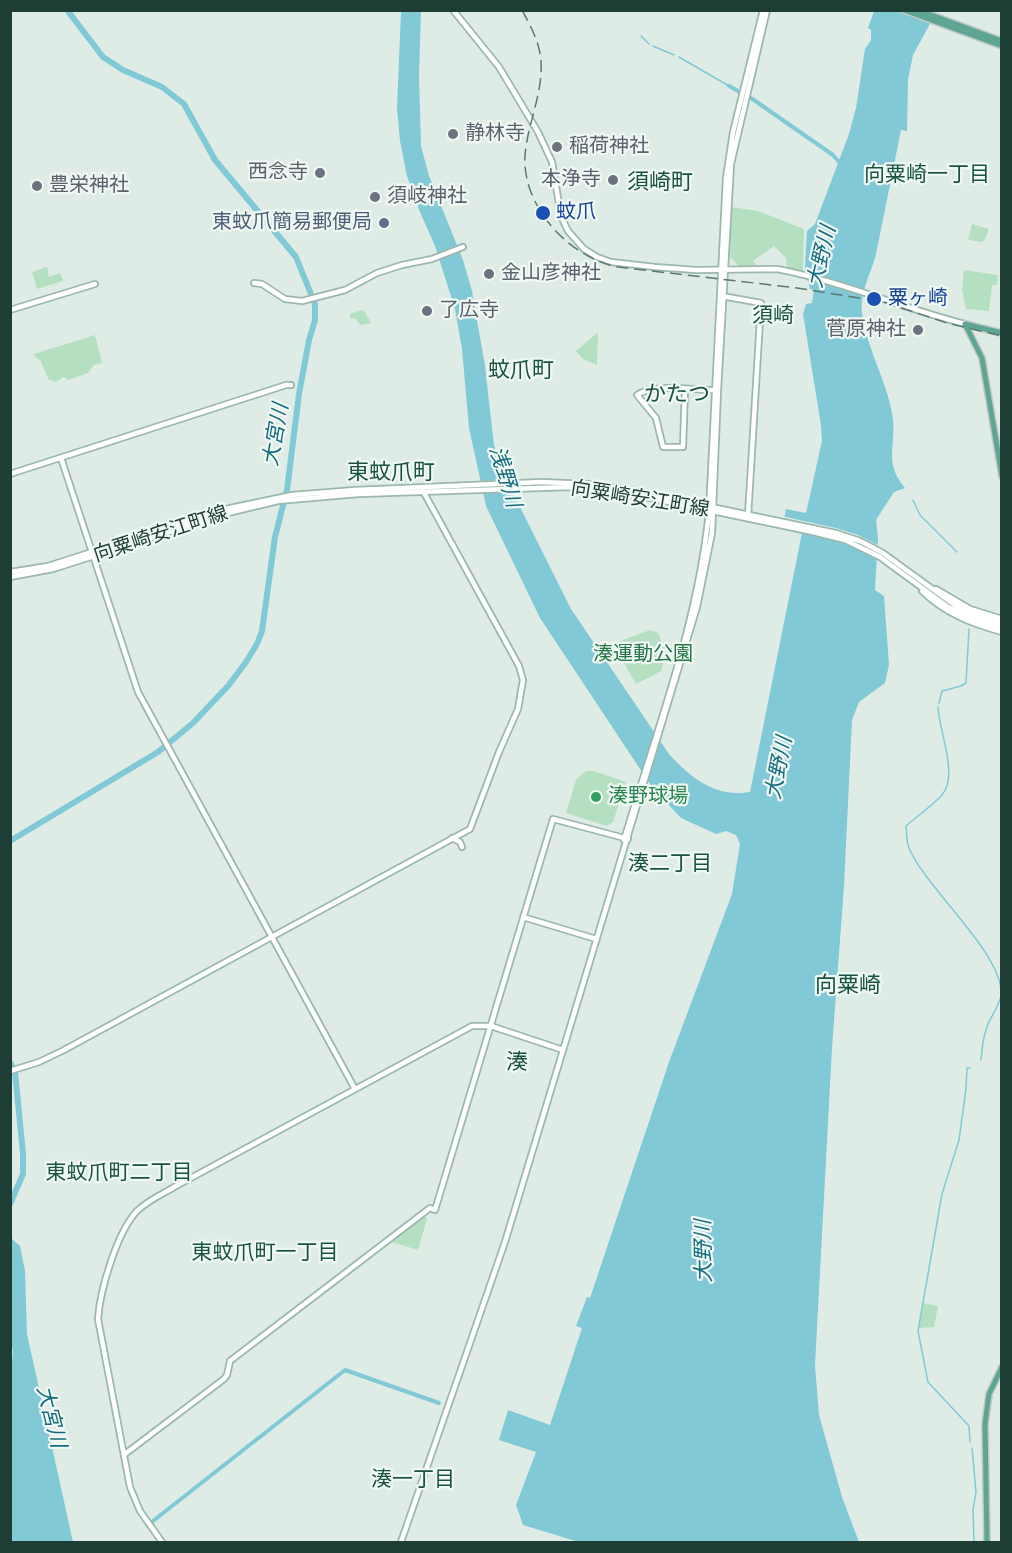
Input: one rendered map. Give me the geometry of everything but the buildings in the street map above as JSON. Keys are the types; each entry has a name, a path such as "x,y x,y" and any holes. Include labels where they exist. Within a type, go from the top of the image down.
{"main road":[{"path":"904,10 1002,41"},
{"path":"918,10 1002,46"},
{"path":"965,324 1002,333"},
{"path":"965,324 982,358 1002,476"},
{"path":"987,1542 985,1424 989,1394 1002,1367"}],"street":[{"path":"453,10 499,67 538,132 552,162 561,216 575,240 597,257 611,262 673,269 777,270 867,292 942,319 965,324"},
{"path":"400,1542 505,1242 697,607 710,552 726,178 730,147 765,10"},
{"path":"254,283 262,284 278,296 290,301 309,299 353,287 377,273 434,258 463,247"},
{"path":"10,310 95,284"},
{"path":"721,296 761,303 748,516"},
{"path":"10,474 291,385"},
{"path":"685,389 683,447 663,447 656,418 637,396 641,392 655,389 685,389 716,390"},
{"path":"61,458 131,673 157,728 355,1089"},
{"name":"向粟崎安江町線","path":"13,574 43,572 93,554 261,502 329,491 542,485 587,488 711,509 758,518 845,540 909,574 948,607 976,620 1002,628"},
{"name":"向粟崎安江町線","path":"293,497 430,489"},
{"path":"10,1071 64,1050 470,829 499,752 514,722 524,680 519,666 423,491"},
{"path":"909,574 970,609 1002,619"},
{"path":"909,574 926,595 967,621 1002,628"},
{"path":"125,1454 224,1378 227,1375 230,1361 429,1209 435,1210 553,819 626,838"},
{"path":"452,838 460,842 462,847"},
{"path":"523,917 596,939"},
{"path":"162,1542 134,1497 98,1319 101,1296 125,1228 136,1213 151,1200 472,1026 491,1026 563,1050"}],"green space":[{"path":"731,207 758,211 804,229 803,271 787,268 786,258 774,246 753,261 757,266 739,266 730,257"},
{"path":"972,224 989,229 982,242 968,240"},
{"path":"47,267 49,277 60,273 63,281 37,289 32,272"},
{"path":"964,270 998,275 997,285 992,285 989,311 966,309 962,290"},
{"path":"362,310 371,323 360,325 355,318 350,319 350,314"},
{"path":"598,332 597,365 583,359 576,351"},
{"path":"95,335 102,363 94,365 88,373 68,380 64,377 56,382 49,380 40,360 34,354"},
{"name":"湊運動公園","path":"650,630 658,633 666,653 661,671 636,684 617,651 618,642"},
{"name":"湊野球場","path":"586,771 594,771 626,782 613,822 607,826 566,813 576,780"},
{"path":"424,1216 427,1219 418,1250 392,1242 391,1240"},
{"path":"923,1303 938,1306 934,1327 919,1328"}],"water":[{"path":"401,11 421,11 419,76 421,146 429,176 463,260 472,291 485,366 494,445 503,473 571,609 669,754 686,771 705,784 726,792 738,793 750,792 802,533 779,528 786,509 806,513 822,441 803,314 806,304 812,303 814,290 810,289 805,269 807,231 815,224 849,134 856,108 865,49 871,40 871,30 868,28 874,11 937,11 913,55 908,79 907,131 901,130 876,254 864,290 862,304 864,325 892,413 894,469 905,488 894,492 876,520 878,538 875,590 884,596 889,665 885,683 859,702 852,720 815,1365 819,1415 842,1497 859,1542 579,1542 523,1525 516,1505 536,1452 499,1440 508,1410 550,1425 582,1328 576,1326 587,1297 590,1298 669,1062 732,894 740,844 736,835 726,831 716,834 681,818 652,787 540,618 486,506 469,428 462,349 455,309 435,246 407,176 400,141 397,108"},
{"path":"11,1238 20,1246 25,1271 27,1334 73,1542 11,1542 10,1380 13,1351 10,1338"}],"pier":[{"path":"781,516 858,535 881,547 880,559 845,542 776,526"}],"waterway":[{"name":"大宮川","path":"10,841 158,752 193,723 228,686 257,644 262,631 275,537 287,490 299,394 315,320 315,304 296,257 215,160 184,104 162,87 123,70 103,57 67,10"},
{"path":"641,36 649,44"},
{"path":"653,46 674,55"},
{"path":"679,57 729,86"},
{"path":"729,86 751,98 833,155 839,162"},
{"path":"913,500 920,515 957,552"},
{"path":"939,703 942,691 966,683 969,629"},
{"path":"938,707 947,753 949,776 947,787 938,799 906,826 907,840 918,864 978,941 999,979 1001,995 998,1006 986,1028 981,1060"},
{"name":"大宮川","path":"10,1062 15,1072 23,1153 23,1174 10,1204"},
{"path":"970,1068 967,1068 959,1140 942,1194 918,1331 928,1382 969,1426 970,1442"},
{"path":"153,1521 345,1370 439,1403"},
{"path":"972,1448 976,1492 973,1510 974,1542"}],"railway":[{"path":"522,10 537,42 541,62 540,86 526,144 526,175 540,211 552,227 583,253 600,262 618,267 797,288 884,302 947,323 1002,336"}],"place":[{"name":"静林寺","path":"453,134"},
{"name":"稲荷神社","path":"557,147"},
{"name":"西念寺","path":"320,173"},
{"name":"本浄寺","path":"613,180"},
{"name":"豊栄神社","path":"37,186"},
{"name":"須岐神社","path":"375,197"},
{"name":"蚊爪","path":"543,213"},
{"name":"東蚊爪簡易郵便局","path":"384,223"},
{"name":"金山彦神社","path":"489,274"},
{"name":"粟ヶ崎","path":"874,299"},
{"name":"了広寺","path":"427,311"},
{"name":"菅原神社","path":"918,330"},
{"name":"湊野球場","path":"596,797"}],"district":[{"name":"向粟崎一丁目","path":"927,176"},
{"name":"須崎町","path":"660,183"},
{"name":"須崎","path":"773,317"},
{"name":"蚊爪町","path":"521,371"},
{"name":"かたつ","path":"677,395"},
{"name":"東蚊爪町","path":"391,473"},
{"name":"湊二丁目","path":"670,865"},
{"name":"向粟崎","path":"848,986"},
{"name":"湊","path":"517,1063"},
{"name":"東蚊爪町二丁目","path":"119,1174"},
{"name":"東蚊爪町一丁目","path":"265,1254"},
{"name":"湊一丁目","path":"413,1481"}],"water label":[{"name":"大野川","path":"823,257"},
{"name":"浅野川","path":"504,477"},
{"name":"大野川","path":"780,768"},
{"name":"大野川","path":"705,1251"}]}
